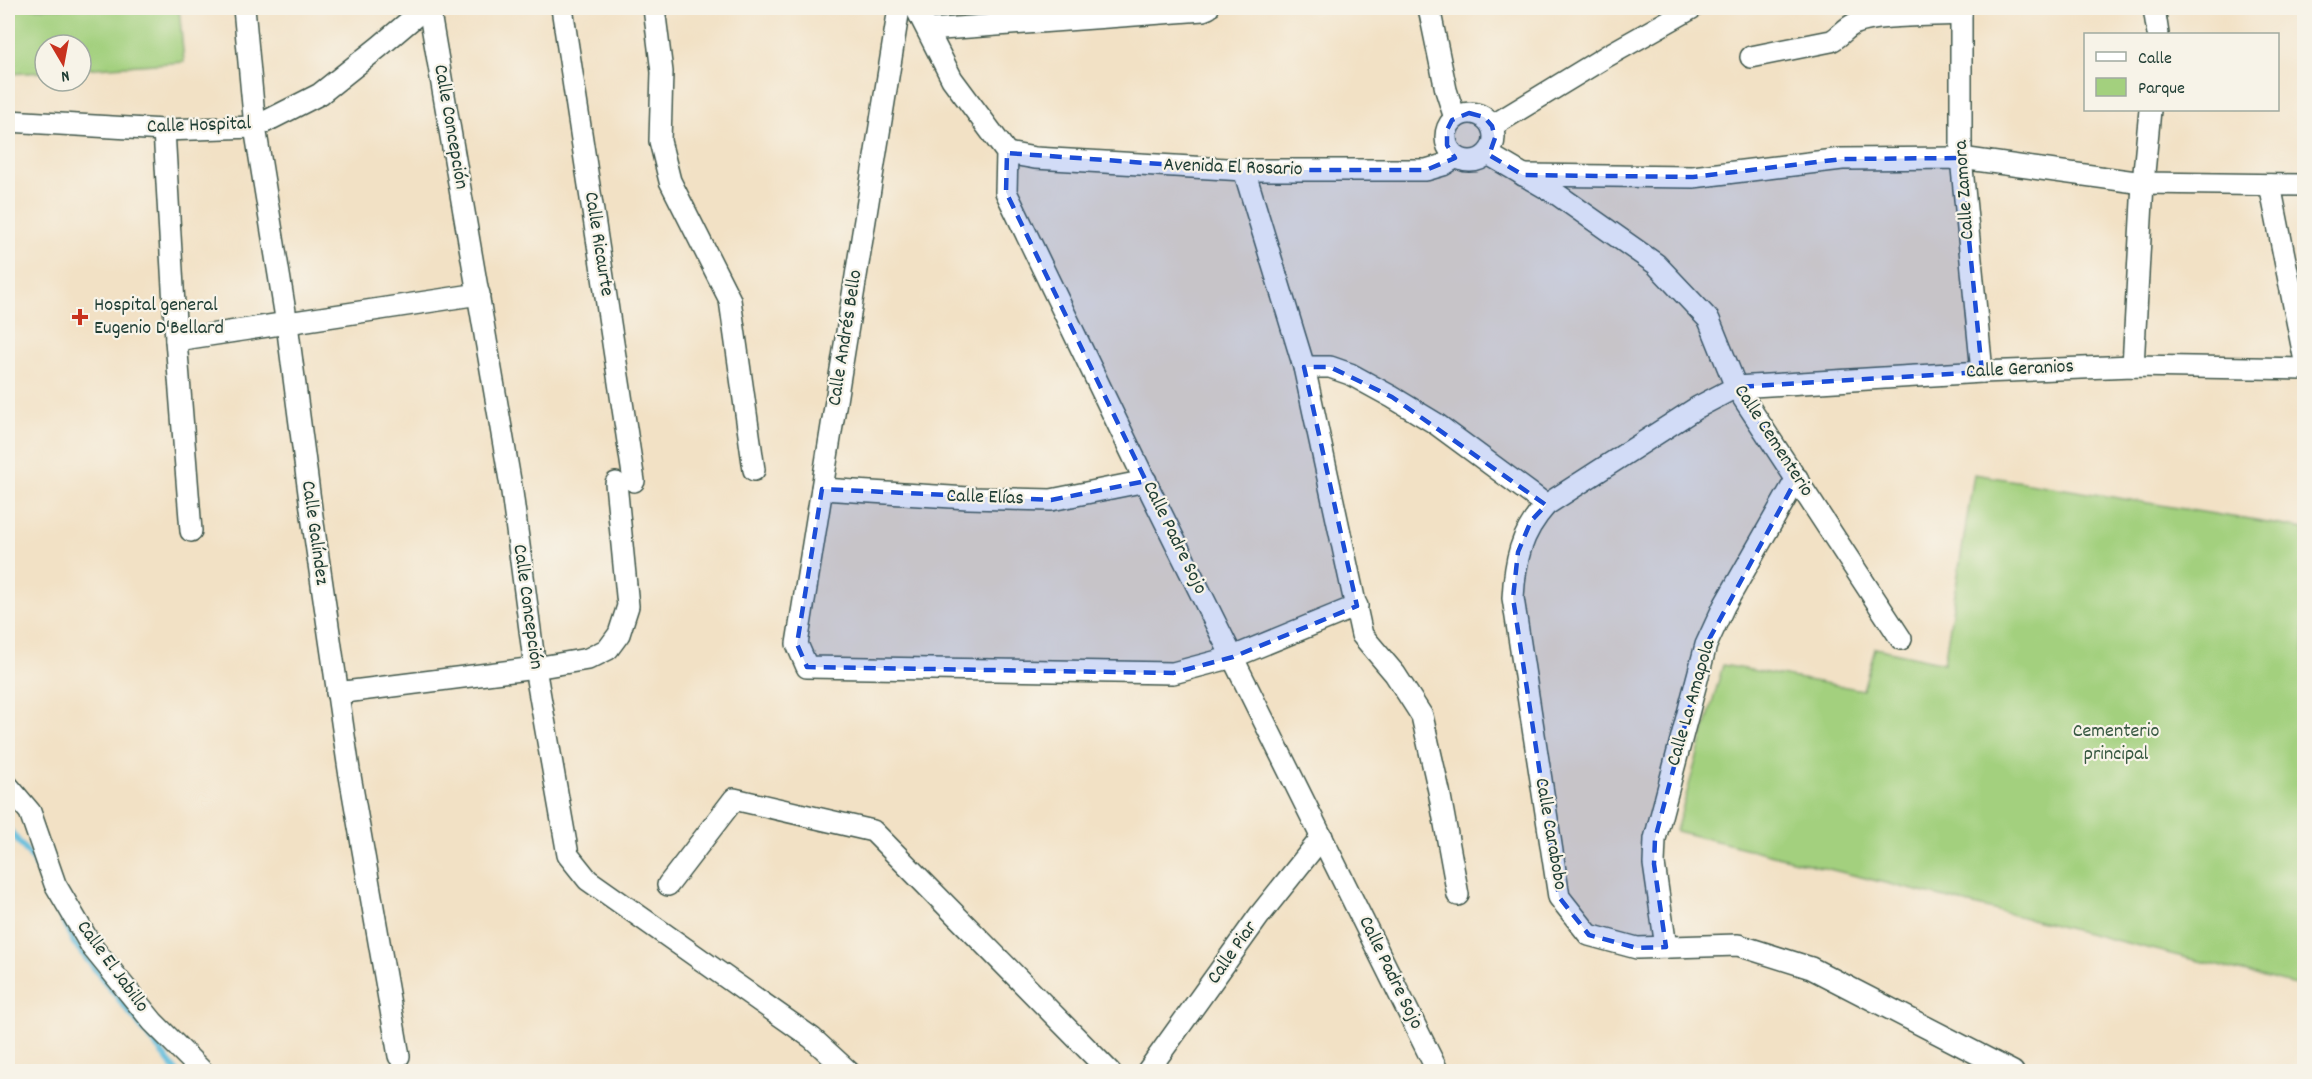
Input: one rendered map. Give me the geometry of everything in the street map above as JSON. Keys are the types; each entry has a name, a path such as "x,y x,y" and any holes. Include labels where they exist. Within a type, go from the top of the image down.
{"street":[{"name":"Calle Galíndez","path":"244,8 255,127 287,324 337,693 399,1056"},
{"name":"Calle Hospital","path":"8,121 164,129 255,127 320,94 427,8"},
{"name":"Calle Concepción","path":"427,8 512,492 535,668 568,855 588,880 812,1038 849,1071"},
{"name":"Calle Ricaurte","path":"337,693 535,668 588,659 608,650 619,634 628,606 625,482 562,8"},
{"path":"654,8 662,72 660,141 670,181 730,300 753,470"},
{"name":"Calle Andrés Bello","path":"899,8 797,644 807,668 1173,673 1233,657"},
{"path":"916,8 952,79 1007,153"},
{"path":"928,30 1208,8"},
{"path":"1429,8 1446,90 1455,118"},
{"path":"1492,126 1607,56 1692,8"},
{"path":"2154,8 2158,33"},
{"path":"1751,57 1831,41 1840,37 1851,25 1869,20 1961,11"},
{"name":"Calle Zamora","path":"1961,11 1961,158 1982,372"},
{"path":"2133,366 2143,183 2150,111"},
{"path":"1456,157 1448,148 1446,137 1448,127 1455,118 1466,113 1484,117 1492,126 1494,141 1488,154"},
{"path":"164,129 176,340 191,531"},
{"name":"Avenida El Rosario","path":"1007,153 1035,158 1244,170 1426,170 1443,165 1456,157 1471,162 1488,154"},
{"name":"Calle Padre Sojo","path":"1007,153 1006,192 1146,481 1438,1071"},
{"name":"Calle Cementerio","path":"1488,154 1558,195 1656,264 1709,320 1736,387 1901,639"},
{"path":"1523,175 1693,177 1842,159 1961,158 2143,183 2304,185"},
{"path":"1244,170 1305,367 1362,634 1395,674 1422,716 1439,790 1458,895"},
{"path":"2270,185 2304,356"},
{"path":"176,340 479,294"},
{"name":"Calle Geranios","path":"1736,387 1982,372 2133,366 2304,369"},
{"path":"1305,367 1330,367 1350,374 1392,397 1434,423 1546,505"},
{"name":"Calle Carabobo","path":"1736,387 1698,407 1546,505 1531,521 1518,552 1513,598 1559,897 1589,935 1637,948 1738,945 1811,968 2013,1071"},
{"name":"Calle La Amapola","path":"1666,947 1654,864 1655,838 1706,645 1724,606 1797,478"},
{"name":"Calle Elías","path":"822,489 968,498 1052,500 1146,481"},
{"path":"1233,657 1357,606"},
{"name":"Calle El Jabillo","path":"8,786 30,812 55,884 92,947 153,1023 203,1071"},
{"path":"668,885 734,799 873,831 1110,1071"},
{"name":"Calle Piar","path":"1147,1071 1259,916 1322,837"}],"highlighted area":[{"path":"1469,113 1484,117 1492,126 1495,138 1489,155 1523,175 1693,177 1842,159 1961,158 1982,372 1736,387 1797,478 1706,645 1655,839 1654,864 1666,947 1637,948 1589,935 1559,897 1513,598 1518,552 1531,521 1546,505 1392,397 1330,367 1304,367 1357,606 1233,657 1173,673 807,667 797,644 822,489 1051,500 1146,481 1006,192 1007,153 1244,170 1426,170 1455,158 1447,145 1447,130 1452,120"}],"green space":[{"path":"8,8 179,8 184,62 93,68 93,33 33,33 33,73 8,74"},
{"name":"Cementerio principal","path":"1974,474 2304,529 2304,987 1676,831 1723,665 1863,690 1875,648 1944,663"}],"waterway":[{"path":"8,828 34,861 43,880"},
{"path":"54,903 74,943 177,1072"}],"place":[{"name":"Hospital general Eugenio D'Bellard","path":"80,317"}]}
